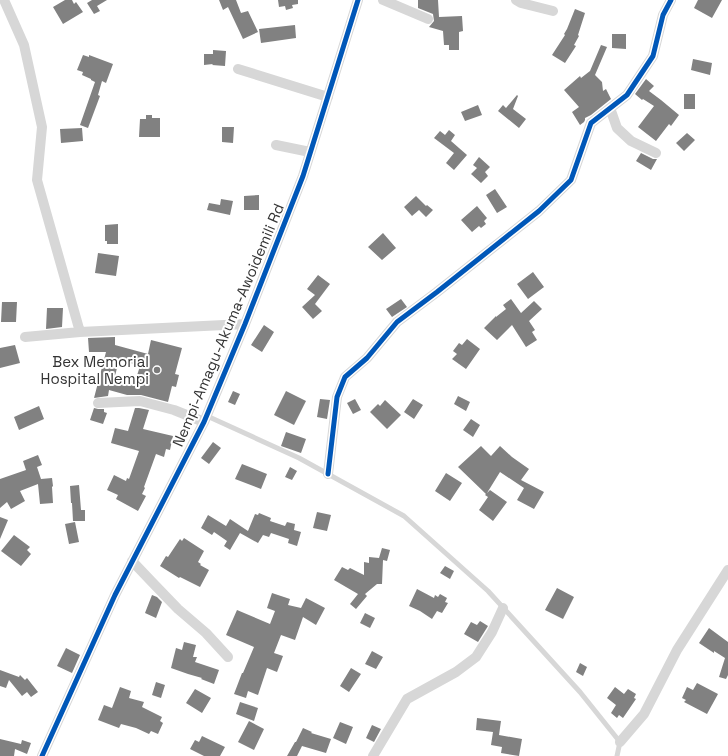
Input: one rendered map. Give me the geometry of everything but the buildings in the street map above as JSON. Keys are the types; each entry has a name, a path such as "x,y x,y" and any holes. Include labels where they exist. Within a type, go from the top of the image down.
{"street":[{"path":"4,0 24,45 42,127 37,180 80,332"},
{"name":"Nempi-Amagu-Akuma-Awoidemili Rd","path":"42,756 115,595 206,419 303,176 358,0"},
{"path":"383,0 428,19"},
{"path":"516,0 553,11"},
{"path":"328,474 337,397 345,377 368,358 397,322 539,211 571,180 591,123 626,95 653,56 663,15 671,0"},
{"path":"238,69 328,97"},
{"path":"610,108 617,128 631,141 656,153"},
{"path":"276,146 310,152"},
{"path":"25,338 80,332 245,324"},
{"path":"98,403 140,402 206,419"},
{"path":"132,561 178,609 206,633 228,657"},
{"path":"620,742 644,714 677,650 728,570"},
{"path":"373,756 407,699 456,672 476,657 492,632 503,608"}],"lane":[{"path":"206,419 299,458 404,516 488,591 580,692 620,742 617,756"}],"cycle path":[{"path":"42,756 115,595 204,422 245,324 303,176 358,0"},
{"path":"328,474 337,397 345,377 367,358 397,322 539,211 571,180 591,123 627,95 653,56 663,15 671,0"}],"place":[{"name":"Bex Memorial Hospital Nempi","path":"157,370"}]}
